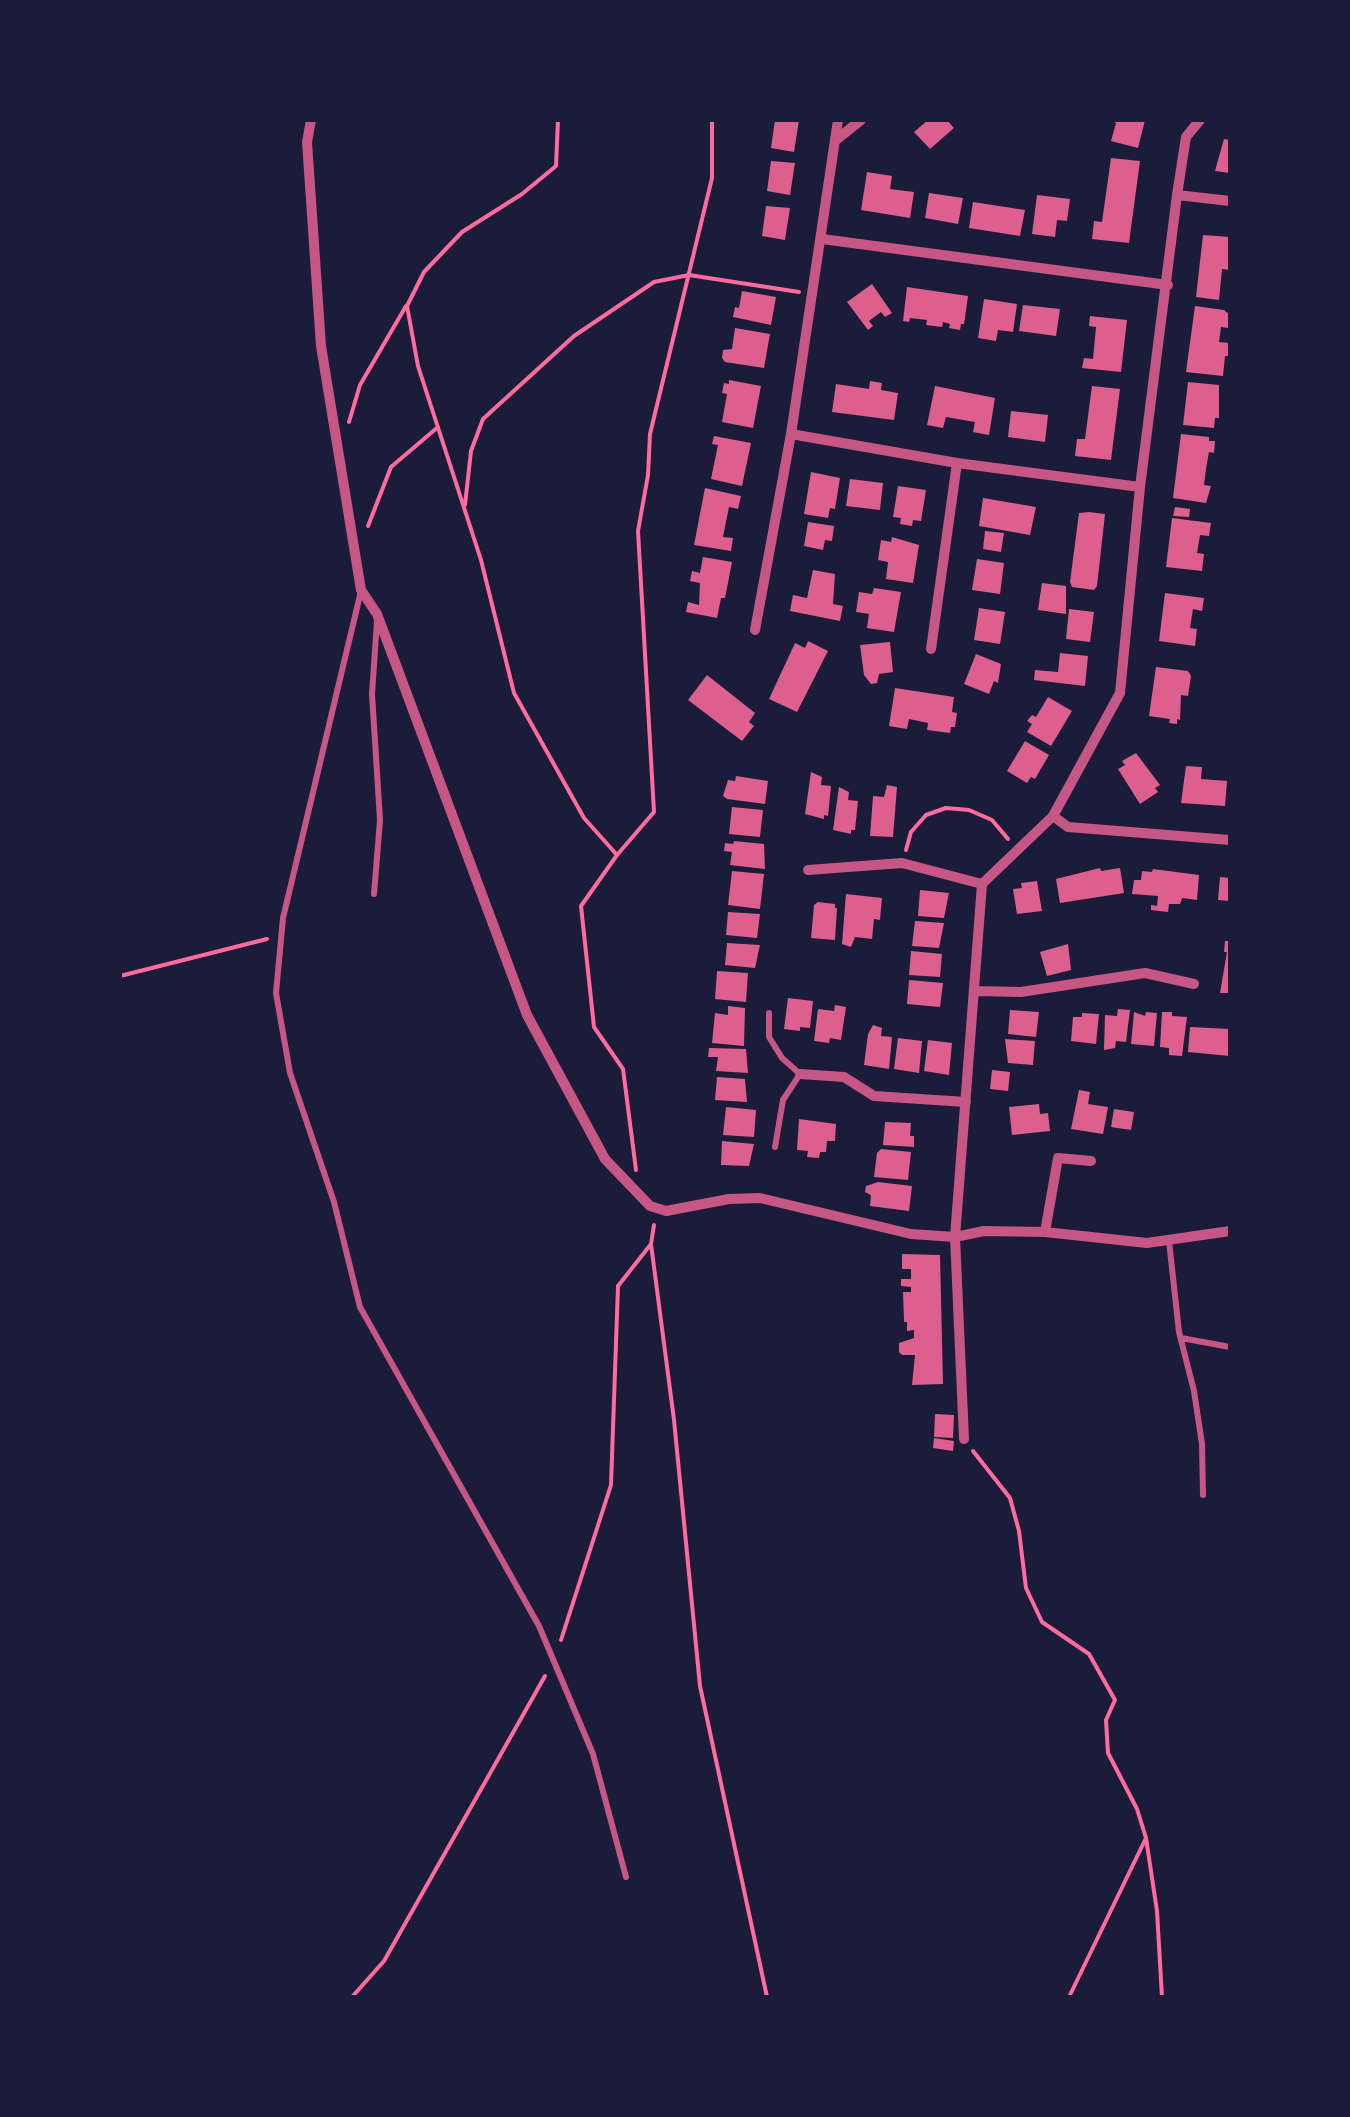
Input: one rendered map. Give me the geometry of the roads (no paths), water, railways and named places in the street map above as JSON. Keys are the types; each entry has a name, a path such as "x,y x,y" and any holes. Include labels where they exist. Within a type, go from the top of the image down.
{"street":[{"path":"311,120 307,142 322,346 361,590 377,614 527,1015 605,1159 640,1196 661,1210 760,1198 911,1234 955,1237 984,1231 1046,1232 1147,1243 1230,1231"},
{"path":"755,630 791,434 838,120"},
{"path":"836,140 861,120"},
{"path":"964,1438 955,1237 982,884 1054,816 1120,692 1140,487 1186,137 1200,120"},
{"path":"1178,195 1230,201"},
{"path":"822,239 1168,285"},
{"path":"791,434 958,463 1140,487"},
{"path":"932,650 958,463"},
{"path":"1054,816 1068,827 1230,840"},
{"path":"808,870 902,862 982,884"},
{"path":"974,990 1022,992 1145,973 1194,984"},
{"path":"800,1074 844,1077 874,1096 966,1102"},
{"path":"1046,1232 1058,1158 1091,1161"}],"lane":[{"path":"361,590 281,936 276,993 290,1073 334,1202 360,1307 539,1626 593,1754 626,1877"},
{"path":"374,894 380,820 372,694 377,614"},
{"path":"768,1013 769,1036 782,1058 800,1074 783,1100 775,1147"},
{"path":"1169,1240 1181,1338 1202,1444 1202,1495"},
{"path":"1181,1338 1230,1346"}]}
